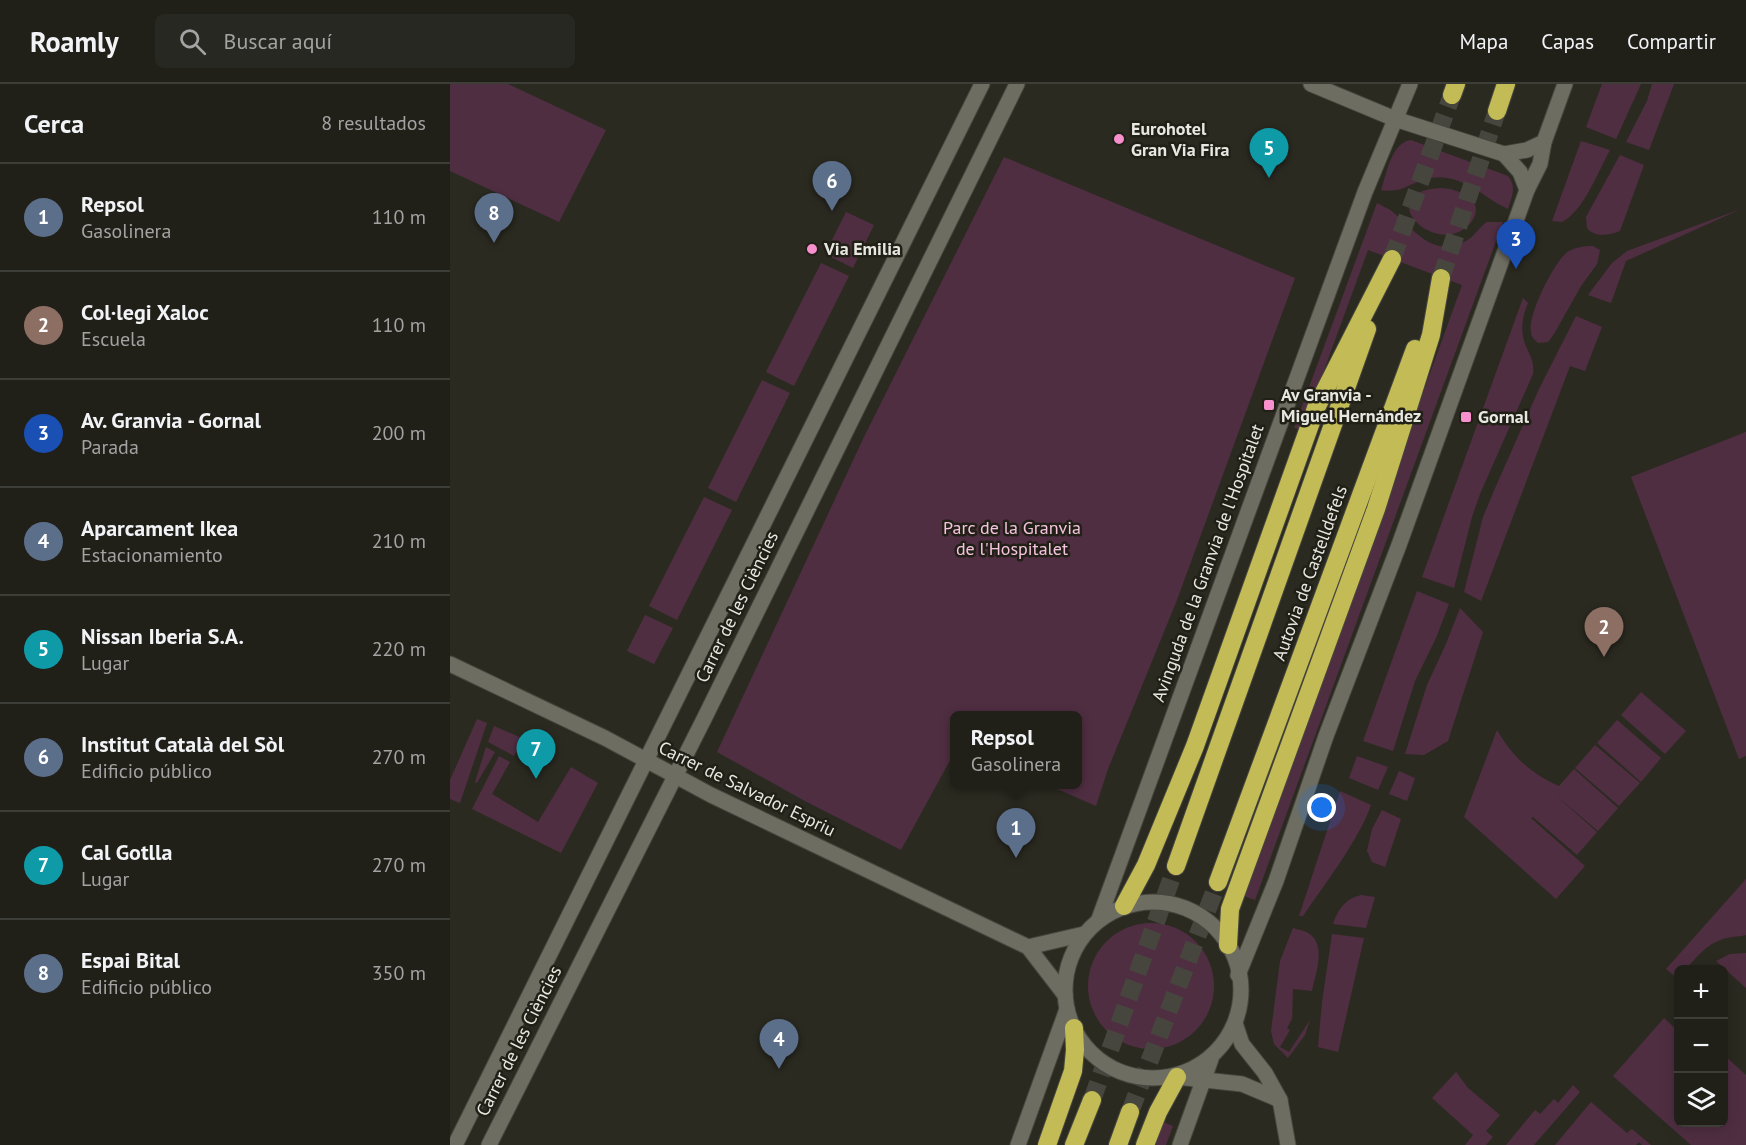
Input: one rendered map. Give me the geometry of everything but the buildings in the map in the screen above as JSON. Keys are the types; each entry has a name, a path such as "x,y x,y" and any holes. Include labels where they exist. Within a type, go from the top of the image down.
{"highway":[{"path":"1497,111 1506,84"},
{"name":"Autovia de Castelldefels","path":"1124,906 1146,865 1195,746 1316,408 1392,259 1176,866"},
{"name":"Autovia de Castelldefels","path":"1218,882 1441,278 1431,335 1376,509 1230,909 1228,945"},
{"path":"1047,1145 1073,1071 1074,1028"},
{"path":"1146,1145 1158,1112 1178,1077"},
{"path":"1074,1145 1092,1100"},
{"path":"1118,1145 1130,1112"}],"street":[{"name":"Carrer de les Ciències","path":"455,1145 982,84"},
{"name":"Carrer de les Ciències","path":"489,1145 675,776 1017,84"},
{"path":"1311,84 1395,119 1504,154 1527,150 1544,142"},
{"name":"Avinguda de la Granvia de l'Hospitalet","path":"1099,919 1365,192 1410,84"},
{"path":"1238,975 1276,881 1326,736 1399,544 1527,189 1540,164 1544,142 1565,84"},
{"path":"1504,154 1520,172 1527,189"},
{"name":"Carrer de Salvador Espriu","path":"450,664 1028,947 1066,1002"},
{"path":"1180,1145 1203,1080 1211,1059 1235,1023 1240,999 1238,975 1228,945 1217,928 1201,916 1183,907 1159,901 1124,906 1099,919 1084,934 1066,967 1066,1002 1074,1028 1102,1061 1119,1073 1149,1079 1178,1077 1203,1080 1242,1084 1280,1100"},
{"path":"1028,947 1084,934"},
{"path":"1018,1145 1066,1002"},
{"path":"1235,1023 1242,1044 1265,1073 1280,1100 1288,1145"},
{"path":"1178,1077 1211,1059"}],"green space":[{"path":"450,84 508,84 606,130 559,222 450,171"},
{"path":"1602,84 1641,84 1616,139 1586,127"},
{"path":"1652,84 1674,84 1649,150 1626,142 1647,101"},
{"path":"1411,140 1508,176 1513,188 1508,209 1462,182 1442,177 1424,180 1401,189 1381,190 1394,153 1404,142"},
{"path":"1581,141 1610,150 1590,190 1577,209 1562,222 1552,221"},
{"path":"1620,155 1644,165 1620,231 1607,234 1594,233 1587,228 1586,217"},
{"name":"Parc de la Granvia de l'Hospitalet","path":"1004,157 1295,278 1177,600 1108,769 1096,806 1057,789 1082,789 1082,711 950,711 950,760 901,850 803,800 717,752 863,439"},
{"path":"1441,188 1462,193 1476,207 1470,223 1461,231 1453,234 1440,234 1428,230 1411,215 1409,206 1413,197 1423,191"},
{"path":"1377,203 1393,212 1425,240 1444,247 1455,246 1466,241 1487,222 1503,222 1255,900 1241,895 1462,285 1368,250 1315,395 1299,429 1294,428"},
{"path":"1741,209 1626,261 1611,303 1588,295 1612,263 1627,251"},
{"path":"846,212 874,225 853,268 825,254"},
{"path":"1593,246 1600,250 1597,264 1581,286 1554,334 1548,342 1538,343 1533,338 1531,324 1543,288 1563,256 1581,247"},
{"path":"821,263 849,276 794,386 766,372"},
{"path":"1523,298 1528,303 1523,320 1523,337 1532,359 1533,374 1480,494 1454,588 1422,577"},
{"path":"1576,316 1602,327 1585,371 1570,366 1481,601 1464,592 1483,517 1539,389"},
{"path":"762,380 790,393 736,502 708,488"},
{"path":"1746,432 1746,756 1739,759 1631,477"},
{"path":"704,497 732,510 677,620 649,606"},
{"path":"1417,591 1449,604 1436,638 1415,681 1393,751 1363,741"},
{"path":"1460,608 1483,632 1448,741 1424,755 1405,754 1427,685"},
{"path":"645,615 673,628 654,664 627,651"},
{"path":"1641,692 1686,731 1665,754 1621,715"},
{"path":"477,719 487,723 460,803 450,799 450,780"},
{"path":"1617,720 1661,758 1641,782 1597,743"},
{"path":"494,726 524,739 514,756 488,742"},
{"path":"1497,730 1516,756 1540,776 1559,786 1574,769 1618,808 1598,831 1553,793 1597,832 1577,855 1533,817 1531,818 1585,866 1556,899 1464,817"},
{"path":"1595,745 1640,783 1619,806 1575,768"},
{"path":"486,747 495,752 477,783 475,782"},
{"path":"499,756 510,762 492,794 538,822 571,767 598,783 561,853 472,809"},
{"path":"1357,756 1388,767 1378,790 1349,778"},
{"path":"1399,771 1415,778 1407,801 1389,794"},
{"path":"1340,791 1371,805 1358,833 1340,862 1303,916 1299,916"},
{"path":"1382,810 1401,819 1385,867 1372,862 1367,851 1372,829"},
{"path":"1746,879 1746,935 1720,940 1709,946 1690,965 1674,965 1674,976 1666,969"},
{"path":"1361,895 1375,897 1366,928 1333,924 1343,905"},
{"path":"1151,923 1175,928 1195,942 1209,962 1214,986 1209,1010 1195,1030 1175,1044 1151,1049 1127,1044 1107,1030 1093,1010 1088,986 1093,962 1107,942 1127,928"},
{"path":"1293,928 1311,935 1319,954 1312,991 1293,989 1292,1019 1287,1028 1290,1030 1280,1047 1289,1052 1310,1020 1305,1035 1288,1058 1274,1044 1271,1031 1280,961"},
{"path":"1332,934 1364,938 1338,1052 1318,1047"},
{"path":"1746,953 1746,988 1728,972 1728,965 1720,965 1716,961 1730,954"},
{"path":"1664,1018 1674,1027 1674,1127 1728,1127 1728,1059 1746,1075 1746,1145 1691,1145 1613,1076"},
{"path":"1456,1072 1468,1088 1500,1115 1486,1131 1493,1137 1486,1145 1465,1145 1473,1135 1432,1098"},
{"path":"1573,1085 1580,1092 1534,1145 1506,1145 1535,1110 1540,1114 1554,1099 1558,1103"},
{"path":"1591,1102 1627,1133 1632,1129 1651,1145 1642,1145 1639,1142 1636,1145 1555,1145"},
{"path":"1163,1122 1173,1126 1166,1145 1156,1145"}],"tunnel":[{"path":"1392,259 1452,95"},
{"path":"1441,278 1497,111"},
{"path":"1092,1100 1176,866"},
{"path":"1130,1112 1218,882"}],"place":[{"name":"Eurohotel Gran Via Fira","path":"1119,139"},
{"name":"Nissan Iberia S.A.","path":"1269,178"},
{"name":"Institut Català del Sòl","path":"832,211"},
{"name":"Espai Bital","path":"494,243"},
{"name":"Via Emilia","path":"812,249"},
{"name":"Av. Granvia - Gornal","path":"1516,269"},
{"name":"Av Granvia - Miguel Hernández","path":"1269,405"},
{"name":"Gornal","path":"1466,417"},
{"name":"Col·legi Xaloc","path":"1604,657"},
{"name":"Cal Gotlla","path":"536,779"},
{"name":"Repsol","path":"1016,858"},
{"name":"Aparcament Ikea","path":"779,1069"}]}
